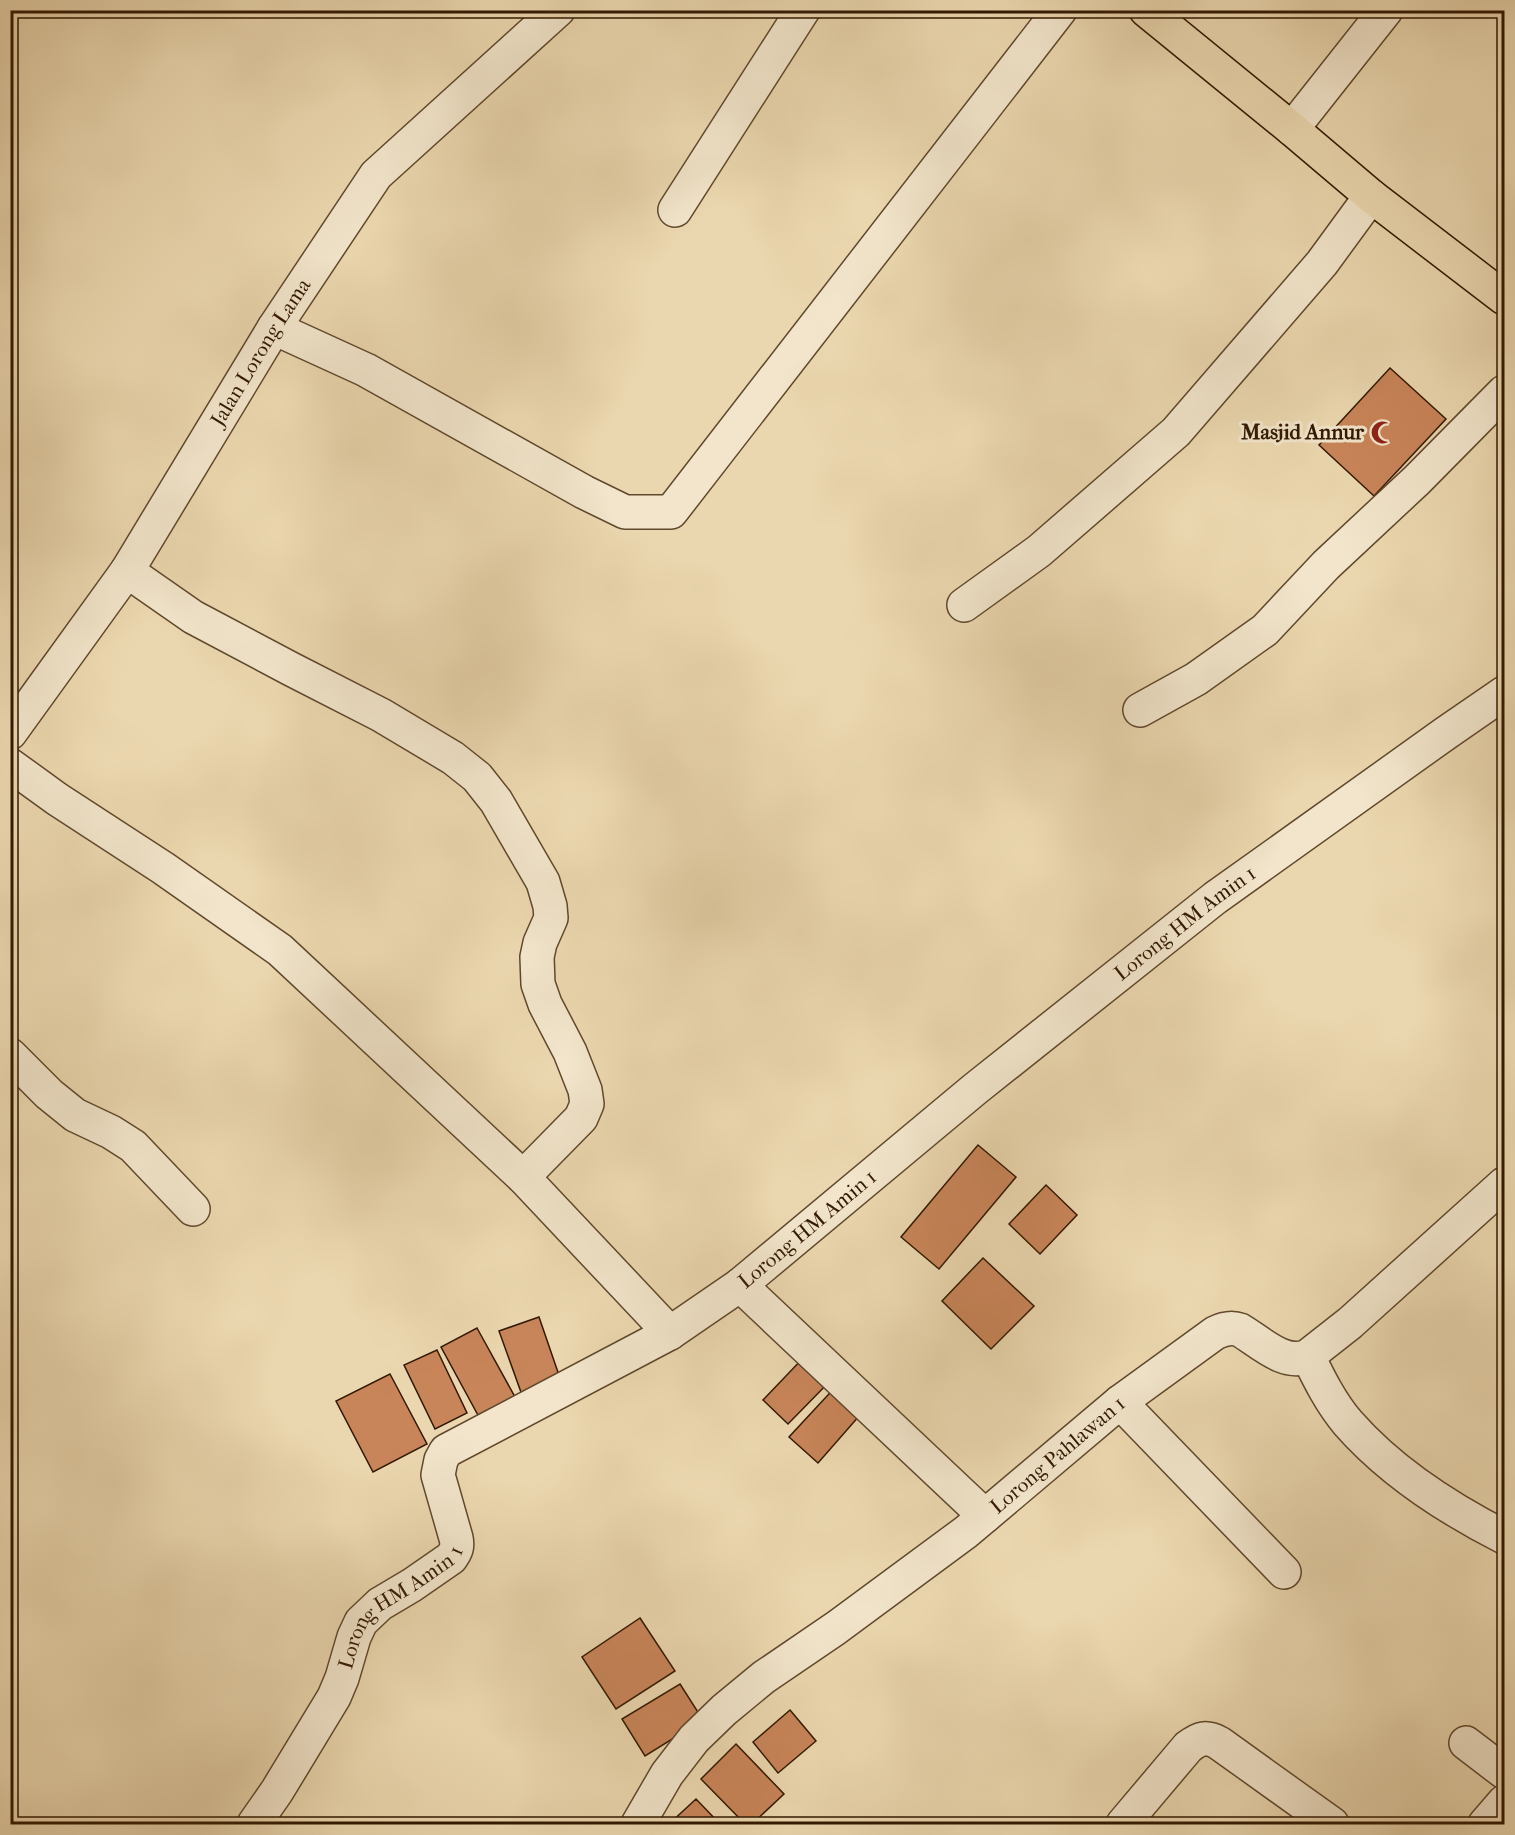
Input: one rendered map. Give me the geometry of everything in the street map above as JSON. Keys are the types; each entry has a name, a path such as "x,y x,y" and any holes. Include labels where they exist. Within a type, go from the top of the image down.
{"main road":[{"path":"1146,10 1371,196 1504,298"}],"street":[{"name":"Jalan Lorong Lama","path":"10,733 127,571 274,328 376,175 558,10"},
{"path":"675,210 803,10"},
{"path":"274,328 366,370 584,492 625,512 670,512 1060,10"},
{"path":"1292,129 1386,10"},
{"path":"964,604 1039,551 1176,432 1322,263 1371,196"},
{"path":"1140,710 1196,679 1265,630 1326,565 1417,480 1504,392"},
{"path":"127,571 193,617 381,715 453,758 477,777 496,801 543,882 551,918 540,943 537,957 538,984 545,1004 570,1053 585,1090 587,1104 581,1118 524,1177"},
{"name":"Lorong HM Amin 1","path":"254,1824 277,1791 334,1697 354,1636 361,1622 380,1604 451,1558 455,1552 456,1538 438,1475 441,1460 446,1451 670,1333 740,1285 975,1089 1215,898 1504,693"},
{"path":"10,765 280,950 524,1177 670,1333"},
{"path":"10,1055 49,1095 75,1115 111,1132 133,1146 193,1209"},
{"path":"1504,1184 1350,1323 1308,1356 1324,1388 1347,1422 1374,1449 1399,1472 1424,1490 1504,1537"},
{"path":"740,1285 985,1516"},
{"name":"Lorong Pahlawan 1","path":"638,1824 667,1774 694,1739 724,1710 764,1677 845,1621 985,1516 1120,1402 1215,1333 1224,1329 1236,1328 1288,1358 1301,1359 1308,1356"},
{"path":"1120,1402 1284,1572"},
{"path":"1123,1824 1188,1747 1197,1740 1206,1738 1219,1743 1332,1824"},
{"path":"1466,1743 1504,1772"},
{"path":"1485,1824 1504,1802"}],"building":[{"name":"Masjid Annur","path":"1390,368 1446,419 1374,496 1319,445"},
{"path":"978,1145 1016,1177 939,1269 901,1237"},
{"path":"1046,1185 1077,1215 1040,1254 1009,1224"},
{"path":"983,1258 1034,1306 991,1349 942,1301"},
{"path":"539,1317 561,1381 522,1395 499,1331"},
{"path":"477,1328 515,1397 479,1417 441,1347"},
{"path":"437,1350 467,1413 435,1429 404,1365"},
{"path":"805,1356 831,1380 788,1424 763,1400"},
{"path":"390,1374 427,1444 373,1472 336,1401"},
{"path":"840,1382 867,1407 818,1463 789,1437"},
{"path":"640,1618 675,1671 616,1709 582,1657"},
{"path":"680,1684 703,1720 645,1756 622,1719"},
{"path":"790,1710 816,1741 778,1773 753,1742"},
{"path":"736,1744 784,1794 752,1824 745,1824 701,1779"},
{"path":"696,1799 720,1824 669,1824"}],"place":[{"name":"Masjid Annur","path":"1382,432"}]}
